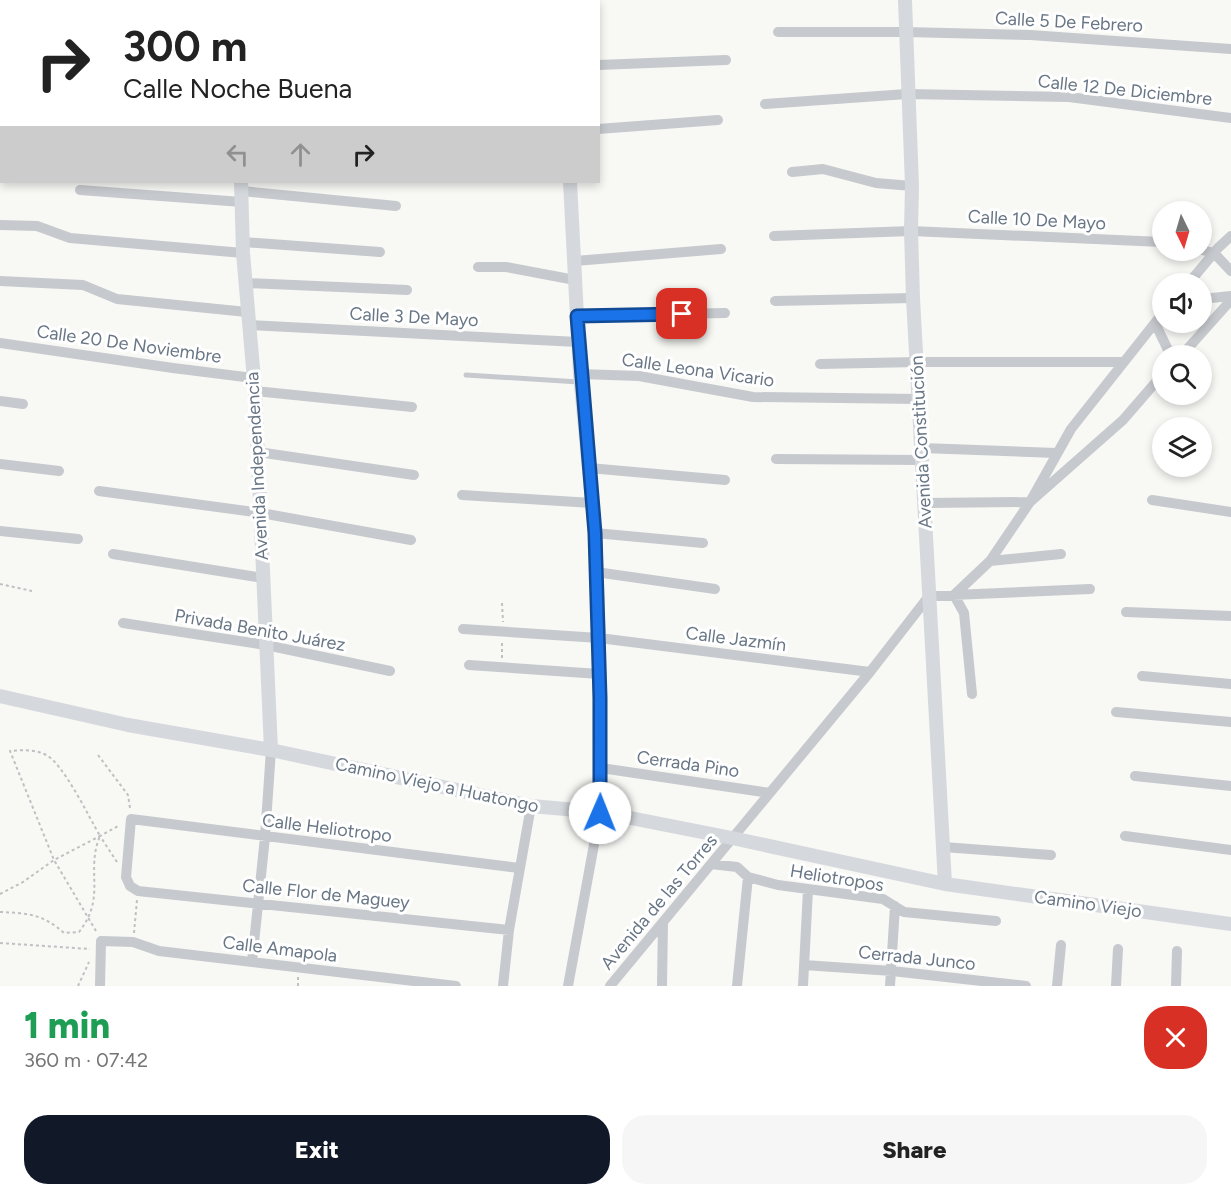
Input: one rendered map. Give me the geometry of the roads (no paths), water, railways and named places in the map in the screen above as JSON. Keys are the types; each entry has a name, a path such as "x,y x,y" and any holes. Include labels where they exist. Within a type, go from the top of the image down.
{"main road":[{"name":"Avenida Constitución","path":"905,0 912,186 913,298 945,884"},
{"path":"570,183 578,342 595,533 601,768 600,813"},
{"name":"Avenida Independencia","path":"242,191 243,248 258,452 271,750"},
{"name":"Camino Viejo a Huatongo","path":"0,696 128,725 271,750 531,806 600,813 732,838 945,884"},
{"name":"Camino Viejo","path":"945,884 1231,924"}],"street":[{"name":"Calle 5 De Febrero","path":"778,33 905,32 1030,35 1231,49"},
{"path":"600,65 726,60"},
{"name":"Calle 12 De Diciembre","path":"765,104 907,94 1069,97 1231,118"},
{"path":"600,129 718,120"},
{"path":"792,172 823,169 876,183 912,186"},
{"path":"80,190 242,191 396,206"},
{"path":"0,225 37,226 70,238 243,248 380,252"},
{"name":"Calle 10 De Mayo","path":"774,236 911,231 1152,242"},
{"path":"1197,273 1231,236"},
{"path":"575,261 721,249"},
{"path":"1214,253 1231,271"},
{"path":"478,267 506,267 576,280"},
{"name":"Calle 3 De Mayo","path":"0,281 83,285 117,298 248,318 578,342"},
{"path":"246,283 407,290"},
{"path":"775,300 913,298"},
{"path":"1212,299 1231,298"},
{"path":"1190,345 1231,298"},
{"path":"577,316 725,313"},
{"path":"954,595 990,561 1030,502 1071,429 1152,327"},
{"name":"Calle 20 De Noviembre","path":"0,343 173,368 254,384 412,407"},
{"path":"820,364 1123,362"},
{"name":"Calle Leona Vicario","path":"581,378 639,376 753,398 920,399"},
{"path":"924,503 1030,502 1102,439 1152,386"},
{"path":"0,401 23,404"},
{"path":"258,452 414,475"},
{"path":"776,459 922,454 1056,453"},
{"path":"0,464 59,471"},
{"path":"589,468 725,480"},
{"path":"99,491 261,513 411,540"},
{"path":"462,495 592,503"},
{"path":"1152,500 1231,512"},
{"path":"0,531 78,539"},
{"path":"595,533 703,543"},
{"path":"113,554 263,578"},
{"path":"990,561 1061,554"},
{"path":"596,572 715,589"},
{"path":"929,596 1090,589"},
{"path":"954,595 964,613 972,694"},
{"name":"Avenida de las Torres","path":"610,986 870,672 929,596"},
{"path":"1126,612 1231,616"},
{"name":"Privada Benito Juárez","path":"123,623 266,645 390,671"},
{"name":"Calle Jazmín","path":"463,629 598,638 870,672"},
{"path":"469,665 599,674"},
{"path":"1142,676 1231,684"},
{"path":"1116,712 1231,722"},
{"path":"252,962 271,750"},
{"name":"Cerrada Pino","path":"601,768 770,793"},
{"path":"1135,776 1231,786"},
{"path":"503,986 509,930 531,806"},
{"path":"568,986 600,813"},
{"name":"Calle Heliotropo","path":"138,891 130,886 126,877 131,819 519,868"},
{"path":"1125,836 1231,850"},
{"path":"943,847 1051,855"},
{"name":"Heliotropos","path":"711,864 737,867 748,877 778,885 883,899 904,912 996,921"},
{"path":"736,986 748,877"},
{"path":"803,986 808,890"},
{"name":"Calle Flor de Maguey","path":"138,891 509,930"},
{"path":"890,986 895,906"},
{"path":"662,986 663,922"},
{"name":"Calle Amapola","path":"100,986 101,941 133,942 159,951 456,986"},
{"path":"1057,986 1060,945"},
{"path":"1116,986 1118,950"},
{"path":"1176,951 1176,986"},
{"name":"Cerrada Junco","path":"804,965 892,971 1026,986"}],"lane":[{"path":"466,375 581,378"}]}
